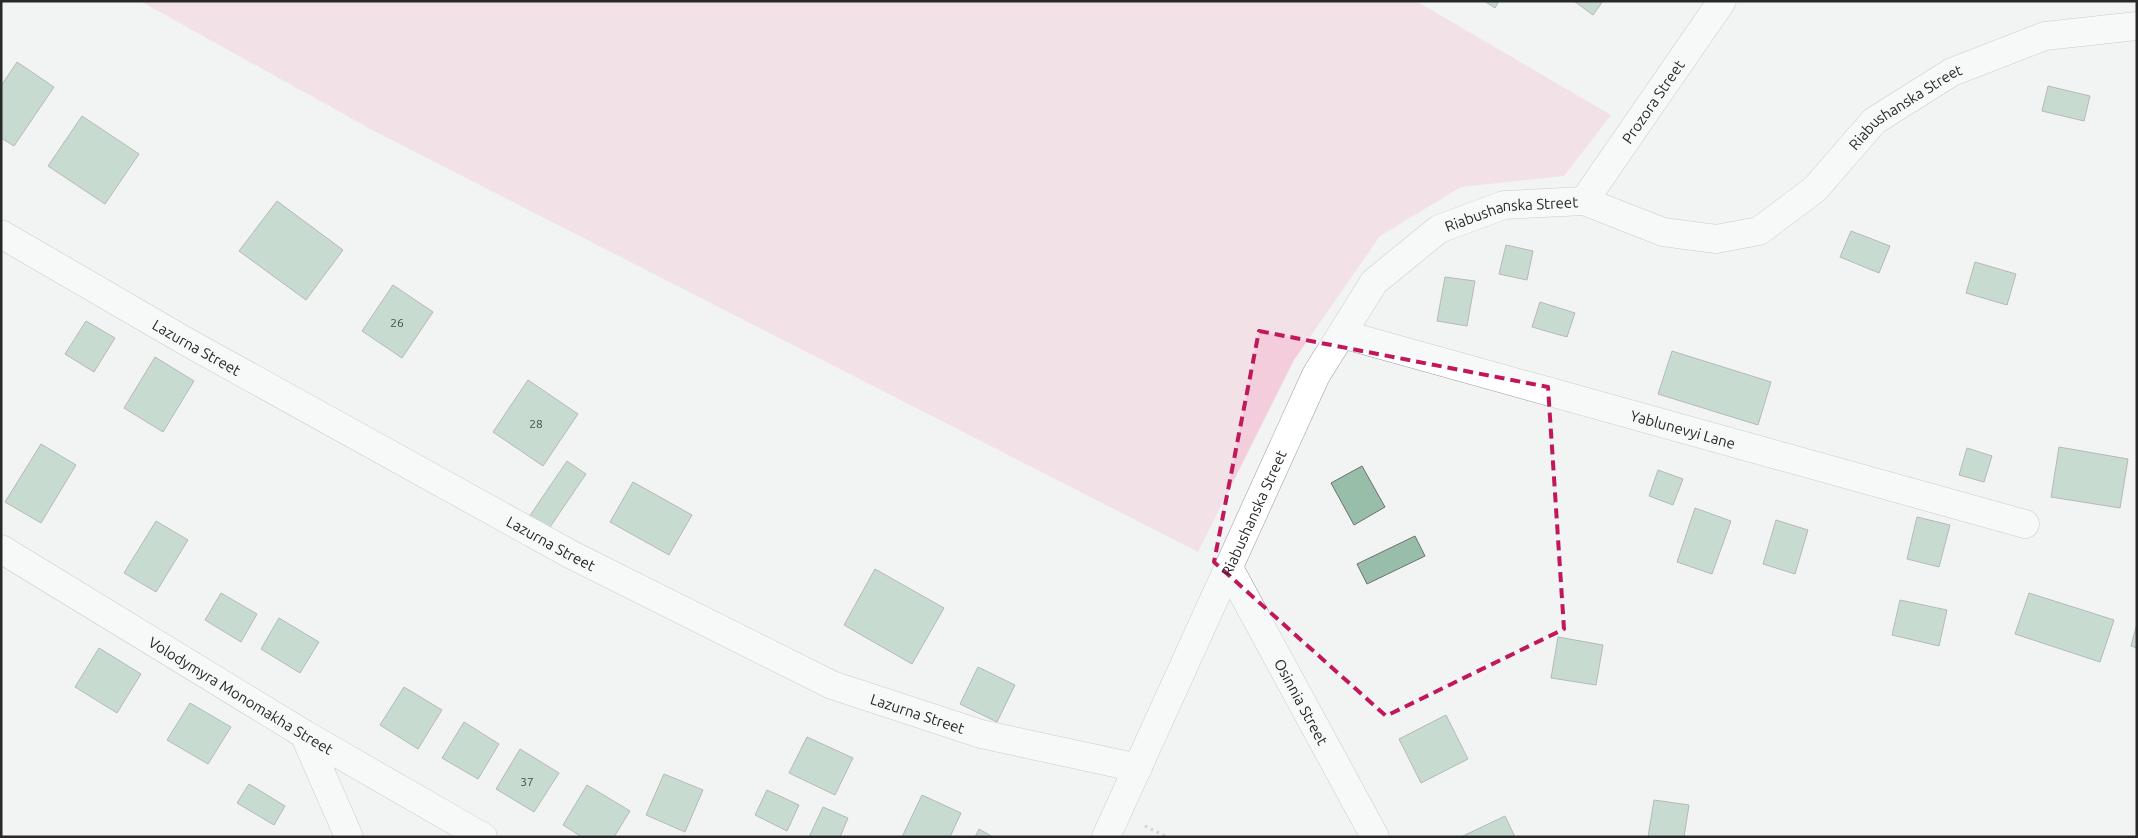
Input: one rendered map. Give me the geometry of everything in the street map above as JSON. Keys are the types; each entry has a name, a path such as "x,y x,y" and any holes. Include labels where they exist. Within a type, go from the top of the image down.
{"street":[{"name":"Prozora Street","path":"1584,201 1722,1"},
{"name":"Riabushanska Street","path":"1106,837 1316,375 1374,282 1438,229 1504,205 1584,201 1663,232 1716,239 1759,230 1815,189 1874,121 1952,72 2045,36 2137,26"},
{"name":"Lazurna Street","path":"1,234 196,347 570,554 832,685 981,734 1138,768"},
{"name":"Yablunevyi Lane","path":"1342,334 2025,524"},
{"name":"Volodymyra Monomakha Street","path":"1,549 304,734 483,837"},
{"name":"Osinnia Street","path":"1229,568 1375,837"},
{"path":"304,734 349,837"}],"highlighted area":[{"path":"1259,331 1548,387 1564,629 1386,716 1214,562"}],"shaded area":[{"path":"140,1 1416,1 1611,115 1564,176 1461,187 1380,236 1294,360 1198,552 376,132"}],"building":[{"path":"1484,1 1499,1 1495,8"},
{"path":"1574,1 1603,1 1593,15"},
{"path":"17,62 54,87 14,146 1,138 1,86"},
{"path":"2048,86 2090,96 2084,121 2042,111"},
{"path":"82,116 139,154 105,204 48,166"},
{"path":"277,201 343,250 306,300 239,251"},
{"path":"1851,231 1890,246 1879,273 1840,257"},
{"path":"1506,245 1533,251 1527,280 1499,274"},
{"path":"1975,262 2016,274 2007,305 1966,293"},
{"path":"1445,277 1475,281 1467,326 1437,321"},
{"path":"393,285 433,312 402,358 362,331"},
{"path":"1540,302 1575,313 1567,337 1532,327"},
{"path":"86,321 115,338 94,372 65,354"},
{"path":"1672,351 1771,382 1758,425 1658,394"},
{"path":"155,357 194,381 163,432 124,408"},
{"path":"528,380 578,414 543,466 493,432"},
{"path":"41,444 76,465 41,523 5,502"},
{"path":"2059,447 2128,459 2120,508 2051,497"},
{"path":"1967,448 1992,456 1984,482 1959,475"},
{"path":"567,461 586,474 548,530 529,517"},
{"path":"1362,466 1385,507 1354,525 1331,483"},
{"path":"1658,470 1683,479 1673,505 1649,496"},
{"path":"633,482 692,515 669,555 610,522"},
{"path":"1695,508 1731,521 1712,574 1677,562"},
{"path":"1917,517 1950,525 1939,567 1907,559"},
{"path":"1776,520 1808,530 1795,574 1763,564"},
{"path":"156,521 188,540 156,592 124,573"},
{"path":"1415,536 1425,556 1367,584 1357,564"},
{"path":"875,569 944,608 912,664 844,625"},
{"path":"221,593 257,614 241,642 205,620"},
{"path":"2029,593 2114,620 2100,662 2015,634"},
{"path":"1900,600 1947,610 1939,646 1892,635"},
{"path":"279,618 319,642 300,673 261,649"},
{"path":"2137,623 2137,648 2131,646"},
{"path":"1558,637 1603,645 1596,685 1551,678"},
{"path":"99,648 141,674 117,713 75,687"},
{"path":"978,667 1015,685 997,722 960,704"},
{"path":"404,687 442,710 418,749 380,725"},
{"path":"190,703 231,727 208,764 167,740"},
{"path":"1446,715 1468,759 1421,783 1399,739"},
{"path":"464,722 499,744 478,779 442,758"},
{"path":"807,737 853,758 835,795 789,773"},
{"path":"520,749 559,773 534,812 496,789"},
{"path":"664,774 703,790 685,832 646,815"},
{"path":"249,784 285,806 274,825 237,803"},
{"path":"587,785 630,811 614,837 582,837 563,825"},
{"path":"767,790 799,805 787,831 755,815"},
{"path":"922,795 961,813 950,837 902,837"},
{"path":"1654,800 1689,805 1684,837 1648,837"},
{"path":"823,807 848,818 840,837 809,837"},
{"path":"1505,816 1515,837 1463,836"},
{"path":"979,829 993,837 975,837"}]}
